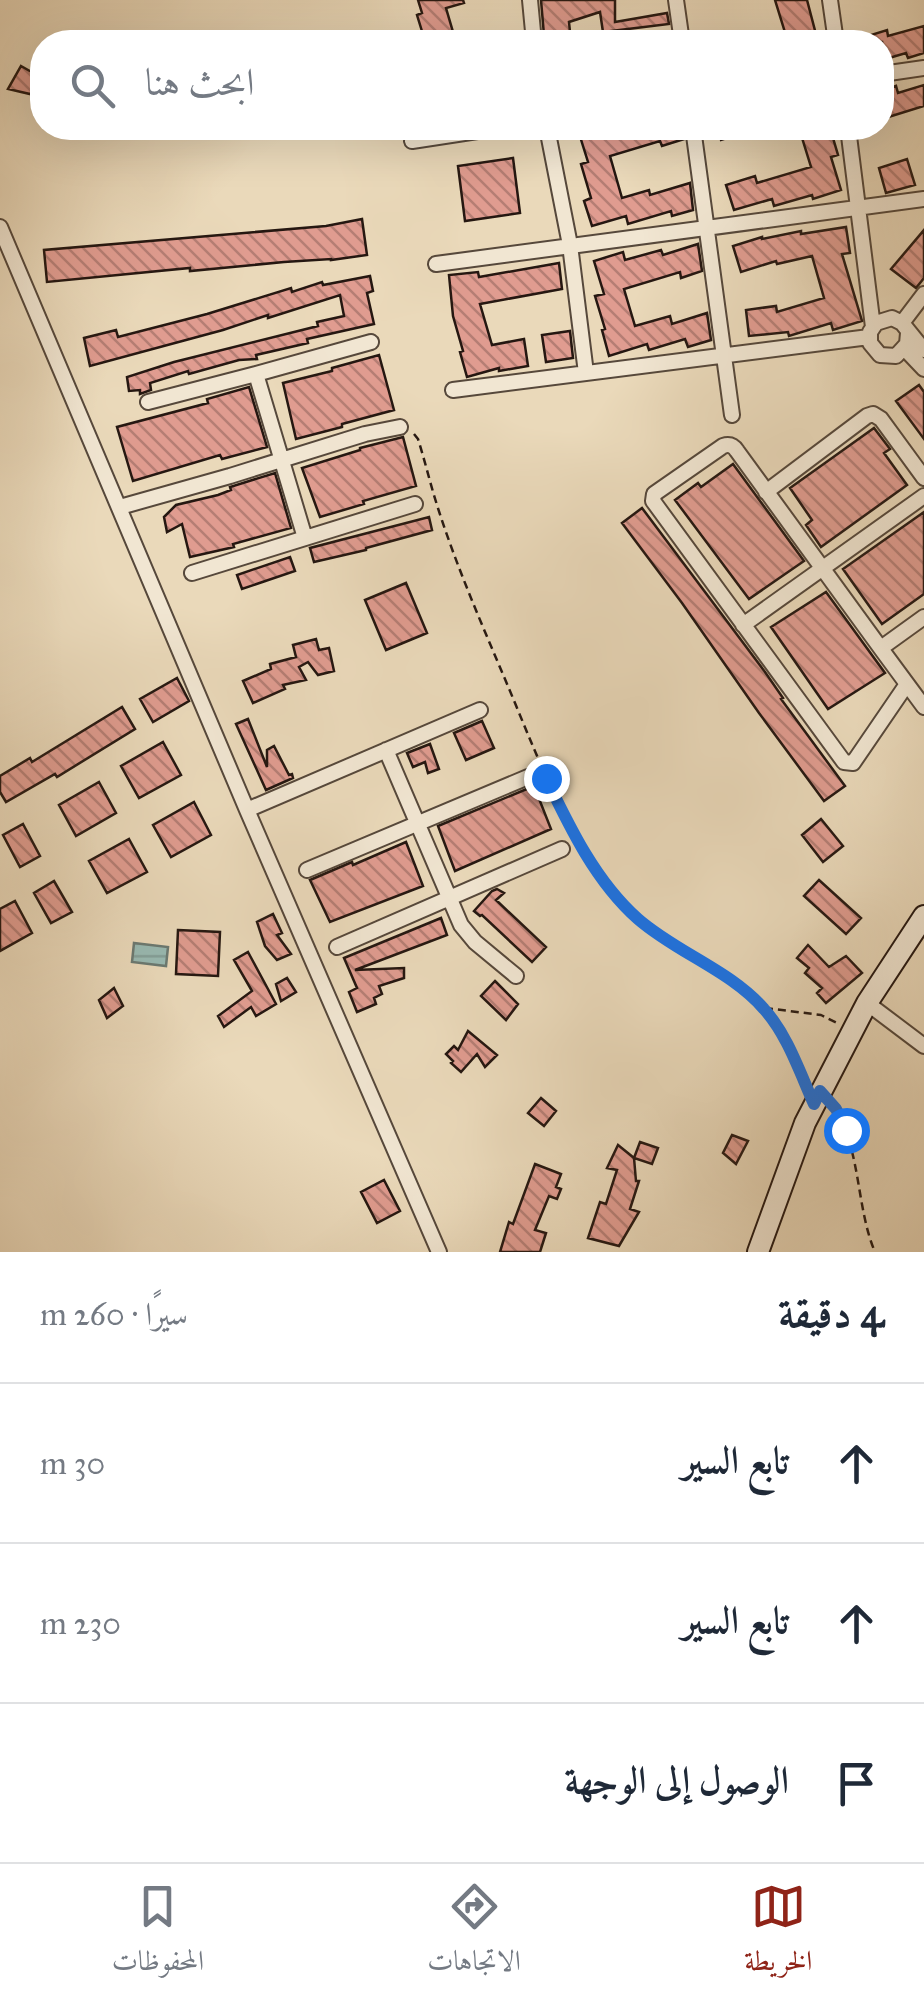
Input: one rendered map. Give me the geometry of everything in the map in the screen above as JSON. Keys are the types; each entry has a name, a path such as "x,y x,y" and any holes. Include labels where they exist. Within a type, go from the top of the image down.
{"main road":[{"path":"758,1252 786,1170 817,1098 867,1003 924,916"}],"street":[{"path":"530,0 533,30"},
{"path":"676,0 680,30"},
{"path":"830,0 834,30"},
{"path":"894,72 924,68"},
{"path":"412,141 419,140"},
{"path":"548,140 570,246 586,373"},
{"path":"695,140 732,415"},
{"path":"850,140 872,348 880,355 891,357 924,294"},
{"path":"436,264 924,199"},
{"path":"0,226 438,1252"},
{"path":"453,390 724,356 871,332 886,318 924,350"},
{"path":"905,335 924,368"},
{"path":"148,402 371,342"},
{"path":"256,374 305,538"},
{"path":"766,492 870,414 879,416 924,478"},
{"path":"120,507 400,426"},
{"path":"907,684 853,763 842,761 652,498 654,494 726,445 735,448 766,492 881,648 907,684 924,708"},
{"path":"743,625 924,496"},
{"path":"192,573 415,504"},
{"path":"881,648 924,617"},
{"path":"247,810 480,710"},
{"path":"386,750 465,931 516,976"},
{"path":"307,870 528,778"},
{"path":"337,947 562,849"},
{"path":"867,1003 924,1046"}],"path":[{"path":"400,426 418,439 436,504 466,584 568,825 584,852 640,921 764,1008 817,1098 836,1109 846,1130 876,1252"},
{"path":"764,1008 821,1015 853,1033"}],"water":[{"path":"134,943 168,947 166,966 132,962"}],"building":[{"path":"418,0 464,3 446,8 452,30 422,30 417,15 422,13"},
{"path":"541,0 615,0 615,22 667,13 669,24 603,30 600,12 569,22 570,30 544,30"},
{"path":"775,0 807,0 815,30 784,30"},
{"path":"924,26 924,53 908,58 906,53 894,56 894,34"},
{"path":"21,66 30,71 30,94 8,89"},
{"path":"924,85 924,106 894,115 894,87 898,93"},
{"path":"581,140 681,140 662,146 660,141 610,156 622,198 649,190 650,195 690,183 693,210 672,216 671,211 628,224 626,216 592,226 584,201 591,198 581,164 588,162"},
{"path":"803,140 834,140 838,155 831,157 841,190 774,206 772,199 734,210 726,185 755,176 757,183 811,167"},
{"path":"513,158 520,213 465,221 458,166"},
{"path":"907,159 915,185 886,193 879,168"},
{"path":"362,219 367,255 47,282 44,250 326,226"},
{"path":"846,227 850,253 842,254 862,321 833,330 831,323 789,336 788,332 749,336 746,310 776,306 777,312 824,298 812,256 777,264 776,261 741,272 733,246 762,237"},
{"path":"924,230 924,278 916,288 891,269"},
{"path":"698,244 702,271 681,278 680,272 624,289 635,326 670,316 672,324 707,313 711,340 688,347 685,339 649,350 647,344 609,356 595,296 604,294 594,261 623,252 625,260 661,250 663,255"},
{"path":"559,263 562,289 480,304 492,345 524,339 528,366 499,368 467,377 453,316 449,275 478,272 479,277"},
{"path":"370,276 373,291 367,293 374,324 307,339 308,343 256,355 257,359 189,374 188,371 150,383 151,390 140,394 140,390 129,391 127,377 344,316 340,295 90,366 84,338 116,330 118,337 291,288 292,292 322,282 323,285"},
{"path":"570,331 573,358 546,362 542,335"},
{"path":"379,355 394,410 296,439 283,383"},
{"path":"919,385 924,392 924,439 896,401"},
{"path":"249,387 267,447 222,459 220,455 133,481 117,427 208,403 207,399"},
{"path":"874,428 890,449 884,453 907,485 821,547 806,525 812,520 790,488"},
{"path":"403,437 416,486 320,517 302,468"},
{"path":"733,464 804,561 749,599 675,500"},
{"path":"275,473 291,528 190,557 182,524 167,532 164,517 176,505 218,495 231,490 230,487"},
{"path":"642,508 845,786 824,801 622,523"},
{"path":"924,512 924,594 882,624 843,569"},
{"path":"429,517 432,530 314,562 310,548"},
{"path":"290,557 295,571 242,589 237,575"},
{"path":"406,583 427,633 386,650 365,600"},
{"path":"826,592 885,673 828,709 771,627"},
{"path":"316,639 319,650 329,648 334,671 318,675 308,662 299,667 306,680 283,685 285,689 253,703 243,681 271,669 270,664 296,657 293,645"},
{"path":"177,678 189,701 153,722 140,699"},
{"path":"122,707 135,729 57,777 55,774 6,802 0,792 0,776 30,758 32,762"},
{"path":"248,719 267,767 267,750 274,746 293,778 266,790 236,724"},
{"path":"482,721 494,748 466,760 454,733"},
{"path":"163,742 181,775 139,798 121,766"},
{"path":"430,744 439,769 428,773 425,762 413,767 407,753"},
{"path":"99,782 116,813 76,836 59,805"},
{"path":"534,786 551,829 455,871 438,826"},
{"path":"194,802 211,835 171,857 153,825"},
{"path":"821,819 843,846 823,862 802,835"},
{"path":"23,824 40,856 20,867 3,835"},
{"path":"129,839 147,872 107,893 89,861"},
{"path":"406,842 423,886 330,922 310,880"},
{"path":"819,880 861,918 846,934 804,896"},
{"path":"54,881 72,912 51,923 34,893"},
{"path":"497,889 504,893 496,900 546,947 532,962 474,911"},
{"path":"15,901 32,933 0,951 0,909"},
{"path":"273,914 282,933 277,935 291,954 277,960 265,946 257,922"},
{"path":"441,918 447,935 355,970 404,968 404,978 379,986 382,994 374,998 376,1004 357,1012 349,992 357,988 344,958"},
{"path":"178,930 220,932 218,976 176,974"},
{"path":"808,945 829,967 846,956 862,973 826,1003 817,993 822,988 805,973 809,968 797,958"},
{"path":"248,952 276,1004 256,1016 251,1007 224,1027 218,1016 252,991 234,960"},
{"path":"287,978 296,992 281,1001 276,984"},
{"path":"495,981 518,1004 506,1020 481,996"},
{"path":"114,988 123,1006 107,1018 99,1000"},
{"path":"468,1031 497,1055 485,1067 477,1054 461,1072 446,1054 454,1046 458,1050"},
{"path":"541,1098 556,1111 544,1126 528,1113"},
{"path":"732,1135 748,1141 736,1164 723,1153"},
{"path":"640,1142 658,1148 652,1164 634,1158"},
{"path":"618,1145 634,1158 639,1181 630,1209 639,1212 619,1246 588,1238 600,1202 606,1204 617,1170 607,1168"},
{"path":"535,1164 561,1174 557,1199 549,1196 535,1230 546,1233 540,1252 500,1252 509,1222 513,1224"},
{"path":"384,1180 400,1211 377,1223 361,1192"}],"route":[{"path":"546,778 584,852 623,904 680,951 720,974 764,1008 782,1036 814,1104 820,1091 836,1109 846,1130"}]}
